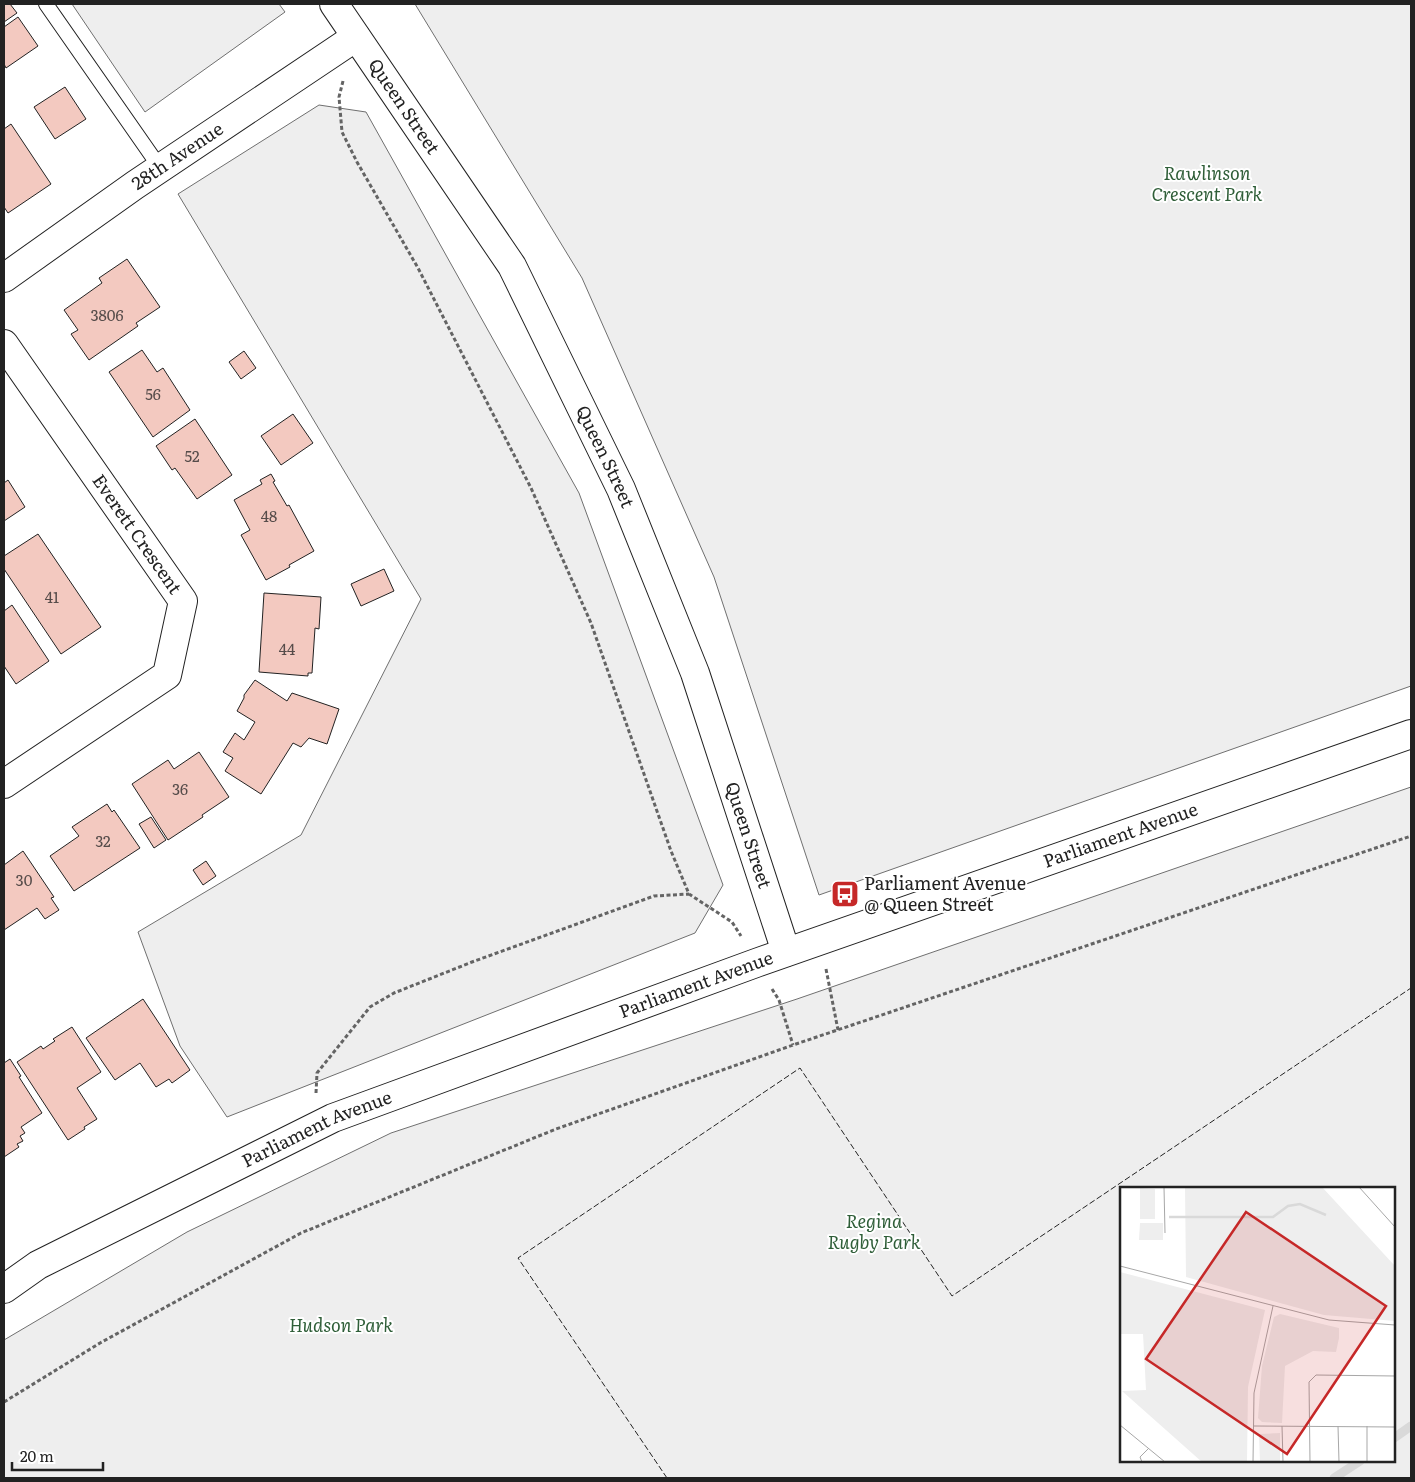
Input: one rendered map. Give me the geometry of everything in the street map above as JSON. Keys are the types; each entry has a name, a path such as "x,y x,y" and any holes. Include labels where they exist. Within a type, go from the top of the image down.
{"street":[{"name":"Queen Street","path":"334,4 512,266 621,488 695,673 786,952"},
{"name":"28th Avenue","path":"4,278 161,169 356,38"},
{"name":"Everett Crescent","path":"4,344 183,601 167,675 4,784"},
{"name":"Parliament Avenue","path":"4,1289 38,1266 314,1127 352,1111 786,952 1411,734"}],"lane":[{"path":"46,4 161,169"}],"path":[{"path":"344,80 339,97 342,132 357,162 418,268 531,488 591,623 671,851 689,894 732,922"},
{"path":"4,1402 100,1343 301,1233 556,1129 793,1045 1411,836"},
{"path":"314,1127 318,1074 370,1007 394,994 472,962 654,896 689,894"},
{"path":"821,941 838,1030"},
{"path":"779,1000 793,1045"}],"green space":[{"path":"72,4 279,4 285,12 145,112"},
{"name":"Rawlinson Crescent Park","path":"415,4 1411,4 1411,686 819,895 714,577 582,278"},
{"path":"319,105 366,112 579,493 723,885 695,933 227,1117 180,1046 138,932 301,835 421,599 178,194"},
{"name":"Regina Rugby Park","path":"1411,787 1411,1478 4,1478 4,1340 187,1232 391,1133 797,999"}],"building":[{"path":"4,4 10,4 17,13 4,22"},
{"path":"18,17 38,46 6,68 4,64 4,27"},
{"path":"65,87 86,119 55,139 34,107"},
{"path":"11,124 51,184 8,213 4,207 4,129"},
{"path":"127,259 160,307 136,323 138,326 89,360 71,334 78,330 64,310 102,283 99,278"},
{"path":"142,350 157,372 163,368 190,410 153,437 109,372"},
{"path":"244,351 256,368 241,379 229,362"},
{"path":"293,414 313,443 281,465 261,436"},
{"path":"195,419 232,475 197,499 175,468 172,470 156,446"},
{"path":"271,474 275,481 273,482 287,506 289,505 314,551 266,580 241,535 250,530 234,500 262,484 260,480"},
{"path":"8,480 25,507 4,521 4,483"},
{"path":"38,534 101,627 61,654 4,569 4,556"},
{"path":"384,569 394,591 361,606 351,584"},
{"path":"264,593 321,597 319,629 315,628 312,673 308,673 308,676 259,672"},
{"path":"12,605 49,661 16,684 4,666 4,611"},
{"path":"255,680 287,701 292,693 339,709 327,744 309,738 301,747 293,743 261,794 225,771 233,758 223,752 235,733 244,740 255,722 237,711 244,695"},
{"path":"199,752 229,797 168,840 132,784 168,760 174,769"},
{"path":"107,804 112,812 114,810 140,848 74,891 50,856 79,836 72,827"},
{"path":"151,817 166,840 154,848 139,824"},
{"path":"23,851 54,897 51,898 59,910 45,919 37,908 4,930 4,865"},
{"path":"206,861 216,876 203,885 193,870"},
{"path":"143,999 190,1070 172,1083 169,1079 156,1087 140,1063 115,1080 86,1038"},
{"path":"72,1027 101,1072 77,1088 97,1119 68,1140 17,1062 41,1046 43,1049 55,1041 53,1039"},
{"path":"10,1059 42,1113 21,1127 25,1133 20,1136 23,1141 17,1144 19,1147 4,1157 4,1063"}],"waterway":[{"path":"1395,1437 1411,1426"},
{"path":"1334,1478 1358,1462"}],"fence":[{"path":"667,1478 518,1258 800,1068 952,1296 1411,988"}],"place":[{"name":"Parliament Avenue @ Queen Street","path":"845,894"}],"park label":[{"name":"Hudson Park","path":"341,1326"}]}
